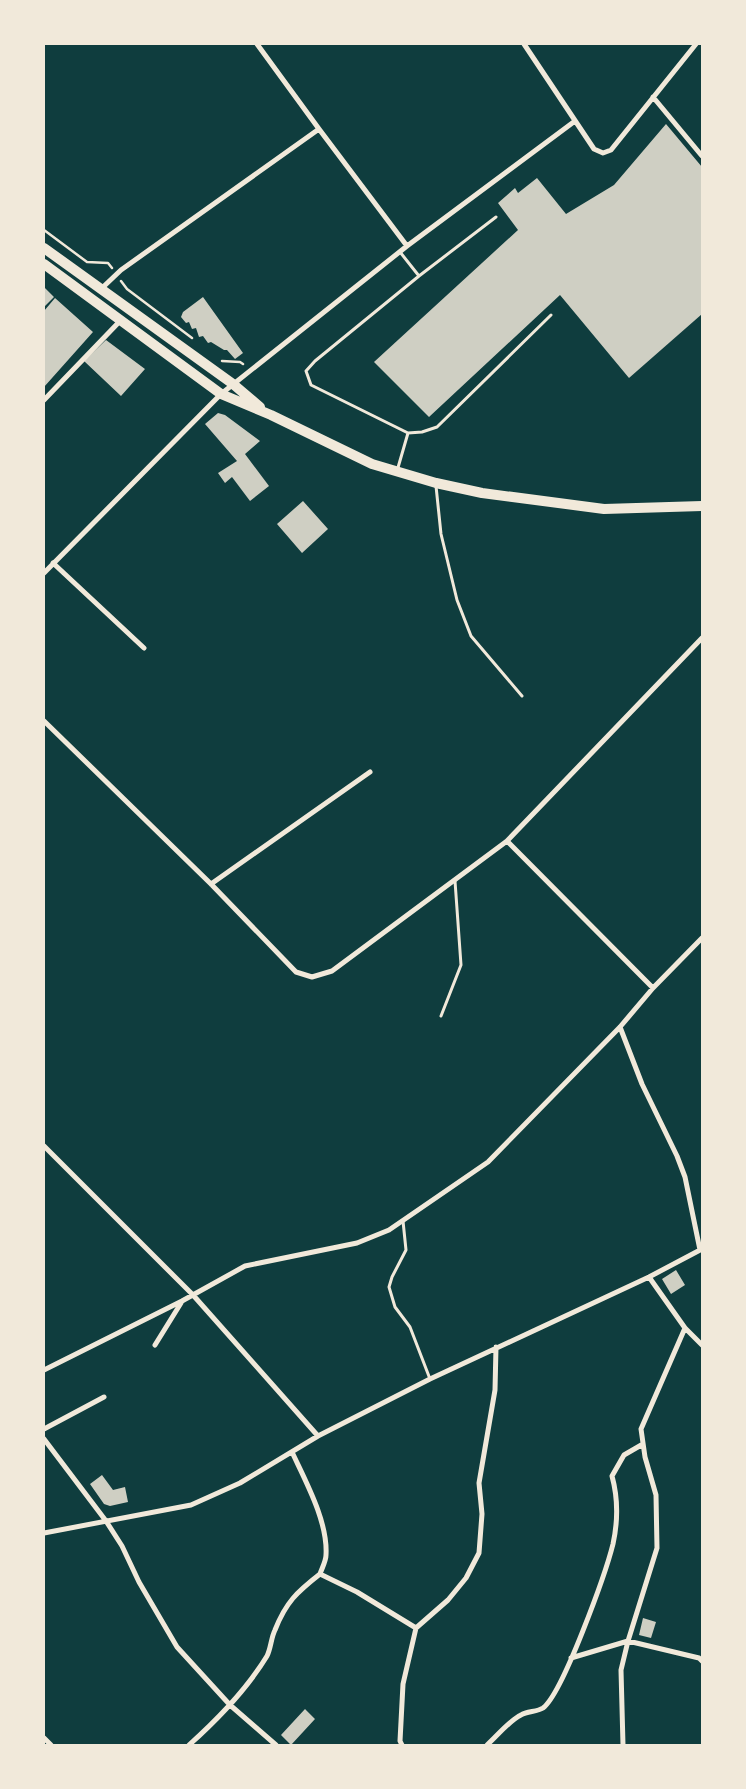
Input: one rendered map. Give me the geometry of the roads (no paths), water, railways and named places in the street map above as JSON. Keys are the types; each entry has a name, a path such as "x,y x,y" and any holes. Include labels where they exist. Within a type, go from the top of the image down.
{"highway":[{"path":"44,248 233,384 271,415"},
{"path":"44,264 221,394 271,415 372,464 482,494 604,509 702,506"}],"street":[{"path":"257,44 407,246"},
{"path":"524,44 594,149 602,153 611,150 696,44"},
{"path":"653,98 702,156"},
{"path":"44,573 221,394 407,246 575,121"},
{"path":"101,289 117,273 319,129"},
{"path":"44,400 121,320"},
{"path":"53,563 144,648"},
{"path":"44,721 211,884 296,972 312,977 332,970 507,841 702,638"},
{"path":"211,884 370,772"},
{"path":"507,841 653,988"},
{"path":"44,1370 182,1302 244,1266 357,1244 389,1230 403,1221 488,1162 620,1027 653,988 702,938"},
{"path":"44,1533 191,1505 240,1483 318,1436 430,1379 649,1277 701,1250 685,1177 677,1156 642,1084 620,1027"},
{"path":"44,1146 193,1295 318,1436"},
{"path":"649,1277 685,1328 702,1345"},
{"path":"155,1345 182,1302"},
{"path":"623,1745 621,1670 657,1548 656,1495 645,1457 641,1429 685,1328"},
{"path":"402,1745 400,1742 403,1684 416,1628 448,1600 466,1578 479,1553 482,1514 479,1483 495,1390 496,1347"},
{"path":"44,1429 104,1397"},
{"path":"44,1439 106,1521 122,1546 139,1582 177,1647 230,1705 276,1745"},
{"path":"487,1745 520,1715 543,1708 557,1688 590,1612 613,1543 617,1494 612,1476 624,1455 643,1444"},
{"path":"189,1745 230,1705 268,1654 282,1614 296,1593 320,1574 326,1556 322,1524 313,1496 292,1452"},
{"path":"320,1574 357,1592 416,1628"},
{"path":"571,1658 628,1641 699,1658 702,1661"},
{"path":"44,1738 51,1745"}],"lane":[{"path":"496,217 418,276 315,361 306,371 311,385 408,433 422,432 437,427 551,315"},
{"path":"400,252 418,276"},
{"path":"397,471 408,433"},
{"path":"436,483 442,534 457,600 471,636 522,696"},
{"path":"441,1016 461,965 455,879"},
{"path":"403,1221 406,1250 388,1287 395,1307 410,1327 430,1379"}]}
